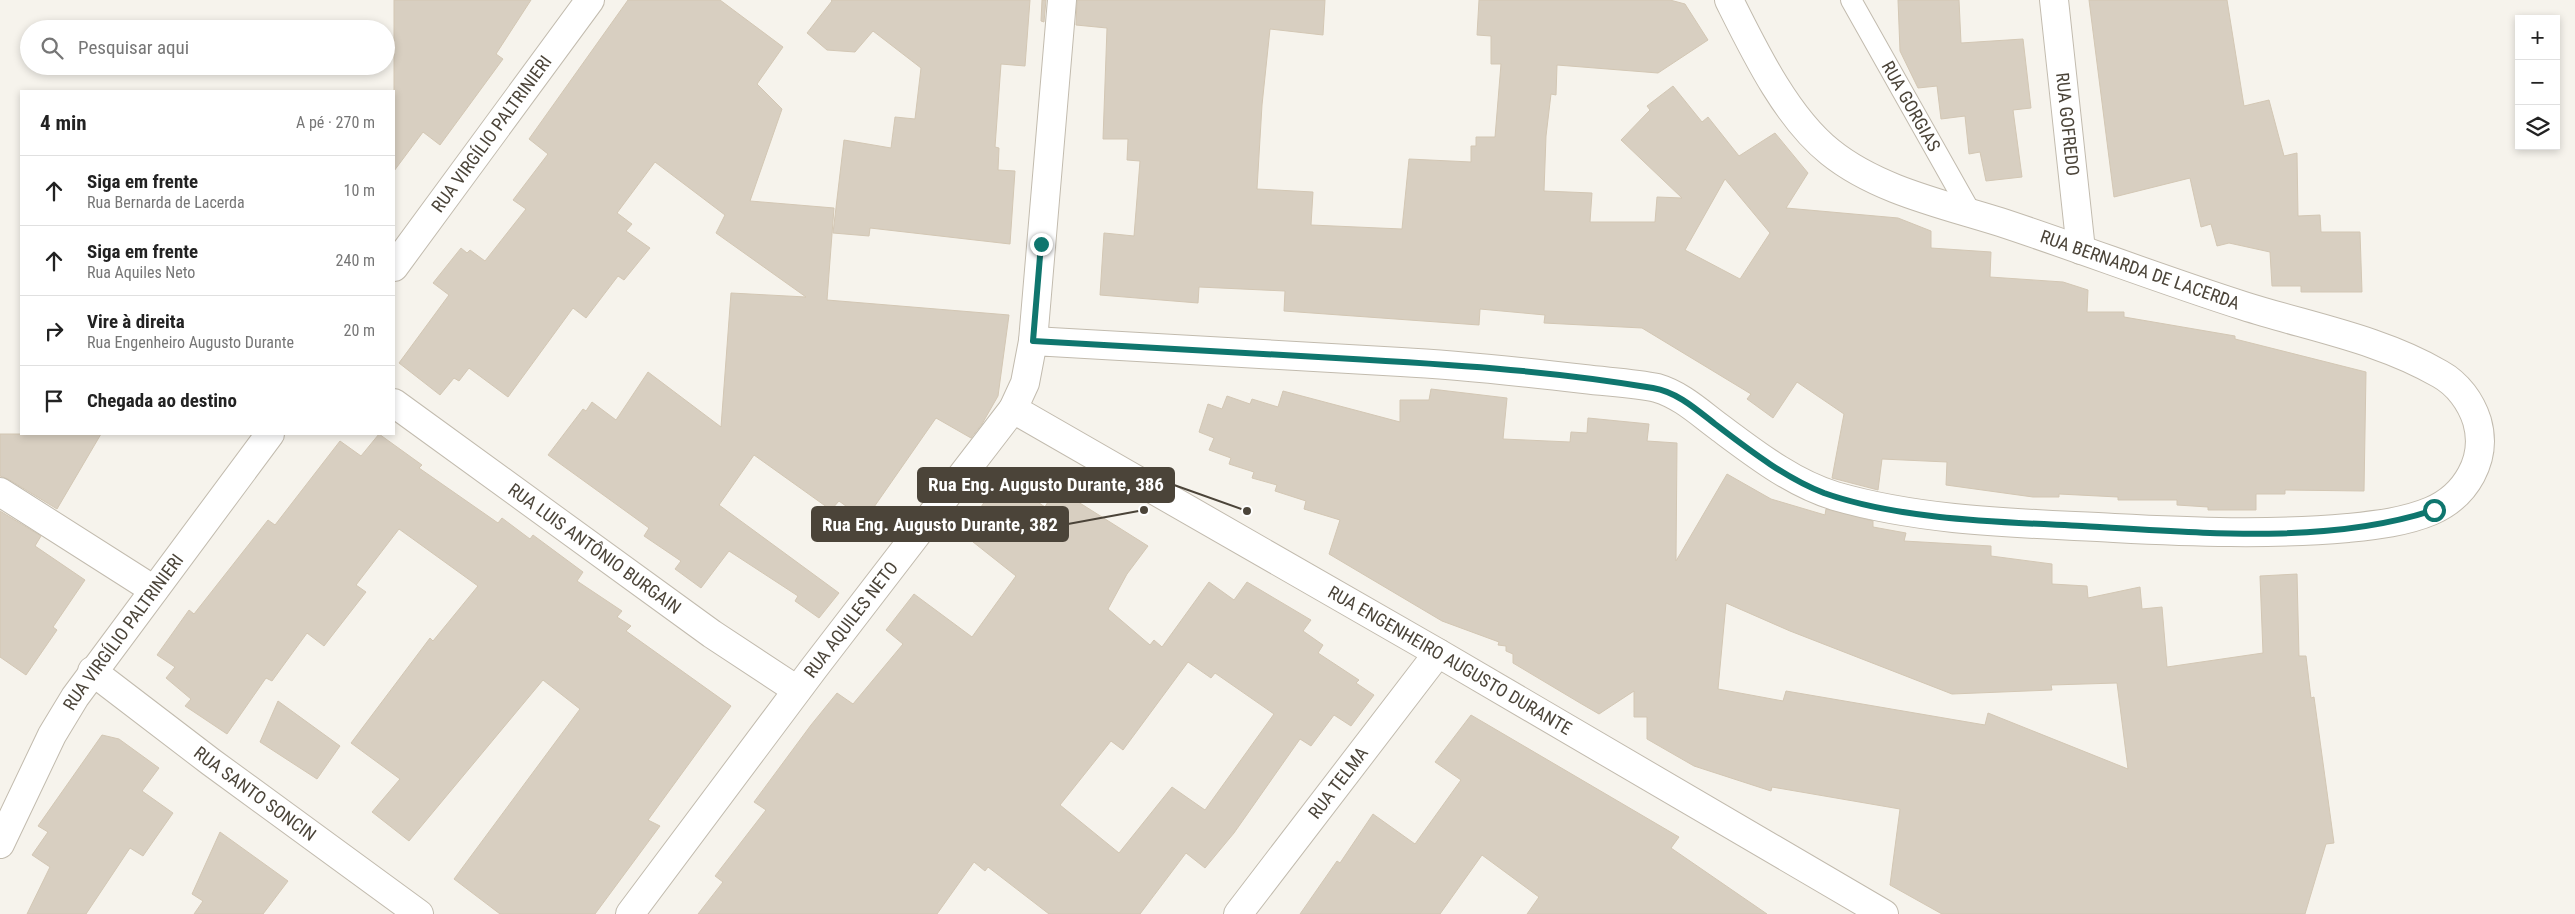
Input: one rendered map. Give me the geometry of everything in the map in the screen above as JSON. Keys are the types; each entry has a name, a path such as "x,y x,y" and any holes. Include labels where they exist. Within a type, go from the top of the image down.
{"street":[{"name":"RUA VIRGÍLIO PALTRINIERI","path":"395,266 590,0"},
{"path":"1033,341 1062,0"},
{"name":"RUA BERNARDA DE LACERDA","path":"1033,341 1483,366 1658,388 1691,405 1768,462 1823,492 1883,507 1960,518 2170,531 2319,531 2380,525 2434,510 2457,496 2471,476 2478,456 2480,436 2477,422 2462,392 2450,380 2440,374 2357,338 2243,306 1970,213 1878,180 1857,170 1829,151 1806,128 1761,64 1729,0"},
{"name":"RUA GOFREDO","path":"2054,0 2081,250"},
{"name":"RUA AQUILES NETO","path":"630,914 798,690 1013,409 1024,383 1033,341"},
{"name":"RUA LUIS ANTÔNIO BURGAIN","path":"395,404 712,634 798,690"},
{"name":"RUA ENGENHEIRO AUGUSTO DURANTE","path":"1013,409 1438,653 1884,914"},
{"name":"RUA VIRGÍLIO PALTRINIERI","path":"0,844 52,735 92,671 269,435"},
{"path":"0,492 154,590"},
{"name":"RUA TELMA","path":"1238,914 1438,653"},
{"name":"RUA SANTO SONCIN","path":"92,671 419,914"}],"lane":[{"name":"RUA GORGIAS","path":"1851,0 1970,213"}],"building":[{"path":"394,0 531,0 496,54 503,59 440,145 423,132 395,170 395,20"},
{"path":"628,0 720,0 783,47 757,84 782,109 750,201 834,208 827,300 1009,315 998,396 982,424 971,438 936,418 865,520 839,501 831,510 754,455 719,505 839,593 819,618 795,601 798,596 729,551 701,588 675,569 681,561 644,536 649,528 548,455 583,409 586,411 592,402 616,420 648,372 721,427 731,293 806,297 716,233 725,215 655,162 617,213 632,224 626,231 650,248 624,280 618,276 586,318 573,308 508,397 469,368 459,381 454,378 440,395 399,363 449,295 433,283 461,248 467,253 470,250 485,261 526,209 513,200 548,154 529,139"},
{"path":"831,0 1030,0 1025,66 1001,64 995,147 999,148 998,170 1015,171 1010,244 870,228 869,236 833,233 844,140 891,148 895,117 915,119 921,68 873,31 855,52 827,50 807,33"},
{"path":"1042,0 1046,0 1044,22 1041,21"},
{"path":"1077,0 1325,0 1323,35 1270,29 1262,105 1257,189 1313,192 1311,225 1402,229 1409,159 1471,162 1471,146 1476,146 1476,137 1495,137 1501,64 1491,64 1491,36 1477,35 1479,0 1670,0 1685,4 1708,40 1658,73 1557,65 1556,95 1551,94 1546,136 1544,191 1592,193 1590,222 1655,222 1657,197 1682,198 1621,140 1650,110 1647,106 1673,86 1702,122 1708,117 1739,156 1775,133 1808,173 1786,208 1898,218 1931,231 1931,248 1991,252 1990,277 2063,282 2088,290 2087,312 2124,312 2124,317 2235,336 2235,339 2366,372 2364,491 2285,490 2285,494 2256,494 2256,510 2208,510 2208,507 2177,505 2177,500 2118,500 2118,497 2059,494 2059,497 2033,497 1946,485 1947,462 1882,459 1878,490 1832,478 1844,414 1797,382 1773,418 1747,399 1751,394 1642,328 1544,323 1545,315 1480,309 1479,325 1284,311 1285,291 1199,287 1198,303 1100,295 1104,233 1134,236 1140,161 1127,160 1128,139 1103,139 1107,28 1076,25","holes":["1725,179 1770,233 1740,279 1685,250"]},
{"path":"1898,0 1959,0 1961,43 2023,39 2031,108 2013,110 2022,177 1986,181 1980,152 1969,154 1965,116 1941,119 1937,86 1918,88 1900,51"},
{"path":"2089,0 2227,0 2244,106 2269,100 2284,156 2297,153 2298,216 2320,215 2321,232 2360,232 2362,292 2301,292 2301,286 2272,286 2270,252 2229,243 2217,246 2211,224 2201,227 2190,178 2114,197"},
{"path":"1431,389 1507,398 1503,439 1570,442 1571,432 1587,433 1588,418 1649,424 1647,441 1677,443 1676,561 1727,474 1771,499 1825,515 1826,509 1873,521 1873,527 1906,533 1904,541 1991,546 1991,556 2052,564 2052,584 2087,586 2088,598 2140,587 2142,609 2162,607 2167,667 2263,653 2260,576 2297,574 2299,656 2306,656 2311,698 2314,697 2334,843 2326,844 2305,914 1942,914 1890,885 1900,809 1772,787 1771,791 1694,766 1647,739 1647,717 1634,717 1634,691 1599,714 1513,663 1513,654 1506,651 1506,646 1498,645 1499,642 1442,621 1329,554 1340,520 1304,509 1306,501 1275,491 1277,485 1252,478 1254,472 1229,464 1231,458 1209,450 1214,438 1199,432 1208,404 1222,409 1227,396 1250,404 1252,399 1278,407 1283,391 1400,422 1400,400 1429,400","holes":["1726,603 1790,631 1952,694 2052,690 2051,685 2117,683 2128,769 1988,713 1985,725 1786,691 1783,701 1718,689"]},
{"path":"0,434 100,435 57,509 0,476"},
{"path":"378,435 380,435 422,465 419,468 498,523 502,518 530,539 533,535 583,572 577,581 622,611 617,617 631,626 626,631 731,706 648,820 660,826 595,914 500,914 454,879 580,709 543,680 409,841 372,812 400,779 351,743 430,638 433,641 478,586 399,529 356,585 366,592 324,646 307,633 272,681 266,678 227,734 185,706 191,699 166,678 175,667 157,655 189,610 194,614 268,520 275,525 340,441 361,456"},
{"path":"1001,477 1045,507 1056,488 1148,546 1127,574 1108,609 1150,645 1154,640 1162,647 1209,582 1234,600 1247,582 1311,620 1303,631 1323,645 1318,653 1359,680 1356,683 1374,695 1351,726 1334,715 1311,746 1300,739 1234,833 1205,868 1186,853 1140,914 1049,914 988,867 985,871 974,862 937,914 698,914 723,882 715,876 766,810 754,802 811,725 837,693 853,704 903,644 886,630 914,594 972,637 1016,576 963,534","holes":["1188,662 1211,678 1215,673 1274,714 1205,810 1172,787 1119,853 1060,805 1111,741 1123,750"]},
{"path":"0,511 41,536 35,546 85,580 53,627 57,630 26,675 0,657"},
{"path":"278,701 340,746 317,779 260,742"},
{"path":"1471,715 1679,837 1671,848 1767,914 1527,914 1539,897 1482,855 1440,914 1300,914 1337,861 1340,863 1373,814 1415,844 1461,780 1435,762"},
{"path":"102,735 119,739 159,768 142,791 173,813 143,856 130,848 86,914 27,914 50,867 32,855 48,832 38,826"},
{"path":"220,832 288,881 263,914 194,914 203,901 192,894"}],"place":[{"name":"Rua Eng. Augusto Durante, 382","path":"1144,510"},
{"name":"Rua Eng. Augusto Durante, 386","path":"1247,511"}],"route":[{"path":"1041,244 1033,341 1483,366 1658,388 1691,405 1768,462 1798,480 1823,492 1855,502 1980,521 2170,531 2319,531 2380,525 2434,510"}]}
